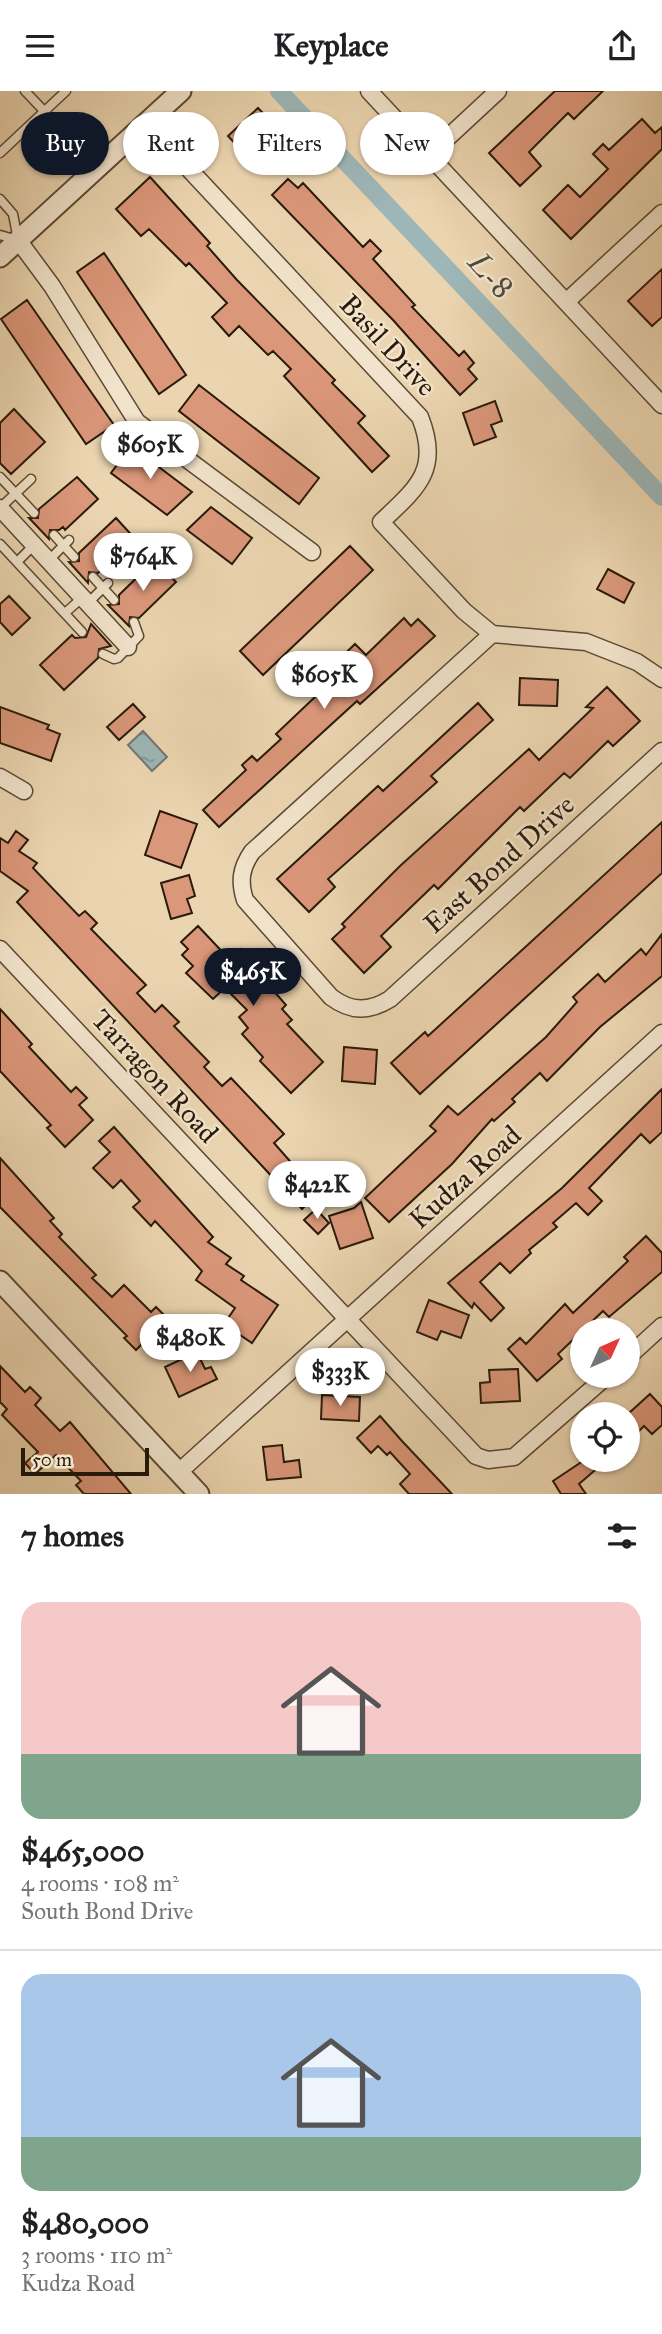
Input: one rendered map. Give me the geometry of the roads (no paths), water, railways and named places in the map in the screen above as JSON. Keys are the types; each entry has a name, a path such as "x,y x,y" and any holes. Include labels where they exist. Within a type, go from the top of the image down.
{"street":[{"path":"158,112 181,91"},
{"path":"369,91 389,112"},
{"path":"454,132 498,91"},
{"path":"0,257 9,238 123,142"},
{"name":"Basil Drive","path":"194,175 420,417 429,446 426,471 412,493 381,522 464,611 492,633"},
{"path":"448,175 662,405"},
{"path":"566,302 662,213"},
{"path":"9,238 52,286 137,422 312,552"},
{"path":"0,508 128,647"},
{"path":"492,633 586,642 637,662 662,680"},
{"name":"East Bond Drive","path":"492,633 252,852 245,863 241,888 252,910 331,997 354,1009 366,1009 390,999 662,751"},
{"path":"0,777 24,791"},
{"name":"Tarragon Road","path":"0,949 466,1447 488,1460 514,1457 525,1451 594,1388"},
{"name":"Kudza Road","path":"179,1472 662,1033"},
{"path":"0,1281 199,1494"},
{"path":"640,1346 662,1326"}],"lane":[{"path":"25,91 45,112 66,91"},
{"path":"0,153 21,134"},
{"path":"0,199 13,214 9,238"},
{"path":"0,477 34,513"},
{"path":"0,508 31,479"},
{"path":"54,535 66,543 74,557"},
{"path":"49,560 66,543"},
{"path":"0,544 82,632"},
{"path":"17,562 34,545"},
{"path":"93,577 106,586 114,600"},
{"path":"65,613 106,586"},
{"path":"103,654 114,659 139,636 134,622"}],"water":[{"path":"143,731 167,757 152,771 128,745"}],"waterway":[{"name":"L-8","path":"279,91 662,497"}]}
